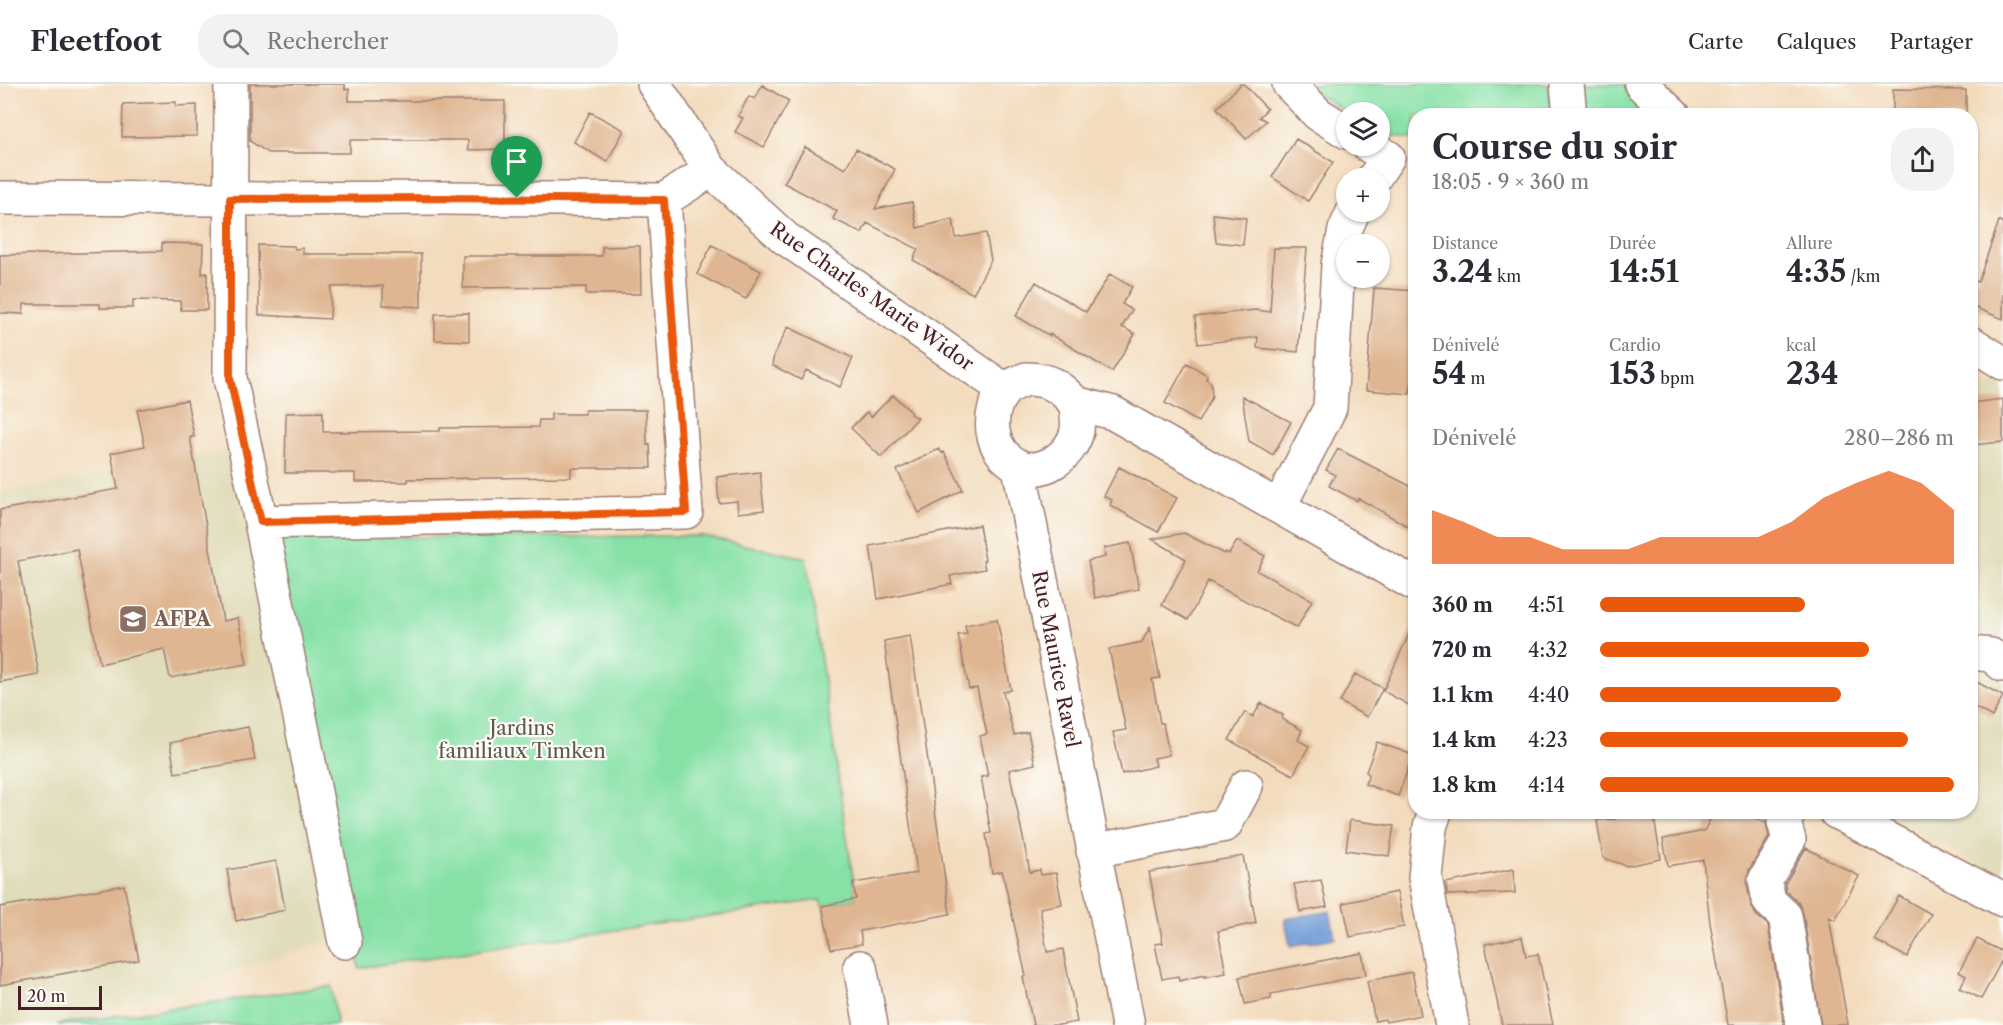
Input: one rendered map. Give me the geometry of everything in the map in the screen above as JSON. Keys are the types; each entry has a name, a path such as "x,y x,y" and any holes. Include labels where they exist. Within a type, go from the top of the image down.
{"street":[{"path":"231,84 230,378 345,942"},
{"name":"Rue Charles Marie Widor","path":"654,84 711,170 785,238 1005,390"},
{"path":"1288,84 1318,114 1336,125"},
{"path":"1567,84 1569,108"},
{"path":"1641,84 1666,108"},
{"path":"0,198 664,200 711,170"},
{"path":"261,522 686,512 664,200"},
{"path":"1279,507 1330,408 1338,265 1349,222"},
{"path":"1978,348 2003,364"},
{"path":"1978,369 2003,364"},
{"path":"1075,403 1076,432 1070,446 1059,459 1039,469 1019,467 1003,456 994,438 992,420 996,406 1005,390 1026,379 1040,379 1056,384 1075,403 1113,413 1408,580"},
{"name":"Rue Maurice Ravel","path":"1019,467 1128,1025"},
{"path":"1978,653 1991,654 2003,665"},
{"path":"1093,851 1225,825 1246,786"},
{"path":"1433,819 1425,877 1452,1025"},
{"path":"1786,819 1784,822 1789,840 1765,880 1769,901 1785,916 1803,1025"},
{"path":"1849,819 2003,900"},
{"path":"860,967 871,1025"}],"shaded area":[{"path":"2003,384 2003,877 1895,819 1978,819 1978,386"},
{"name":"AFPA","path":"230,451 335,939 58,1025 0,1025 0,493"}],"green space":[{"path":"1307,84 1548,84 1552,108 1408,108 1408,138 1390,135 1390,102 1336,102 1336,106"},
{"path":"1573,84 1626,84 1644,108 1577,108"},
{"name":"Jardins familiaux Timken","path":"702,536 806,558 856,899 822,906 820,900 359,968 277,538"},
{"path":"331,986 337,1025 58,1025 58,1024"}],"water":[{"path":"1330,911 1335,938 1290,946 1285,919"}],"building":[{"path":"250,84 345,84 345,90 349,89 349,101 505,101 505,149 468,150 468,140 350,140 350,153 268,153 250,141"},
{"path":"1241,84 1244,84 1267,109 1259,117 1266,121 1246,139 1217,108"},
{"path":"762,85 789,101 764,147 735,132 743,118 738,116 749,96 755,99"},
{"path":"1893,89 1966,90 1966,108 1893,108"},
{"path":"176,102 176,106 197,105 197,136 122,137 123,104"},
{"path":"590,112 624,130 607,162 574,142"},
{"path":"1296,139 1333,162 1308,201 1272,177"},
{"path":"805,147 845,169 856,149 895,169 875,209 912,202 917,228 953,219 956,238 986,233 991,260 973,294 913,260 918,249 867,223 862,233 833,219 837,211 784,183"},
{"path":"1213,214 1246,218 1243,245 1216,242"},
{"path":"1999,221 2003,222 2003,319 1978,309 1978,282"},
{"path":"162,243 203,244 202,274 207,273 207,310 181,310 180,301 133,300 133,308 100,308 100,304 24,304 23,314 0,313 0,255 162,251"},
{"path":"258,245 294,246 295,249 303,248 303,254 421,254 421,307 383,305 383,286 331,287 330,319 259,315"},
{"path":"712,245 761,271 746,299 697,274"},
{"path":"640,246 641,294 586,294 586,287 463,288 463,256 602,256 602,247"},
{"path":"1274,248 1307,248 1298,352 1257,348 1258,337 1198,344 1195,317 1255,310 1270,312"},
{"path":"1110,274 1132,287 1122,304 1132,310 1122,327 1135,334 1112,372 1016,316 1036,282 1086,312"},
{"path":"1374,288 1408,290 1408,394 1366,390"},
{"path":"469,313 469,341 435,340 435,314"},
{"path":"788,327 853,358 840,387 806,370 801,380 772,365 774,355"},
{"path":"1187,363 1207,375 1206,379 1211,383 1212,397 1198,422 1165,403"},
{"path":"893,395 911,412 910,414 918,418 881,457 851,428 867,412 871,417"},
{"path":"1242,396 1291,422 1273,455 1249,441"},
{"path":"2003,399 2003,442 1978,444 1978,402"},
{"path":"187,400 194,437 190,437 223,621 238,618 247,664 170,678 164,649 100,664 77,549 18,561 39,675 0,682 0,510 118,489 111,453 145,446 137,410"},
{"path":"585,410 646,410 647,445 650,444 651,468 571,468 571,477 408,479 408,482 355,482 355,473 285,473 286,413 323,412 323,432 440,431 440,428 538,427 539,420 551,420 551,414 585,414"},
{"path":"939,449 942,453 944,452 963,490 919,513 897,470"},
{"path":"1338,449 1408,485 1408,526 1358,498 1357,501 1329,486 1335,475 1326,470"},
{"path":"1119,467 1177,498 1158,532 1110,505 1112,500 1104,496"},
{"path":"760,472 764,510 738,513 737,501 719,503 717,477"},
{"path":"979,525 985,569 950,576 952,584 878,599 870,546"},
{"path":"1184,533 1225,554 1226,552 1229,554 1237,541 1265,556 1257,571 1312,600 1297,628 1208,581 1188,620 1162,605 1186,559 1152,539"},
{"path":"1130,543 1139,589 1095,598 1088,561 1105,557 1104,548"},
{"path":"997,619 1011,690 1003,692 1014,735 1028,732 1035,764 1009,770 1030,872 1040,870 1041,875 1056,873 1062,904 1040,908 1047,952 1063,949 1077,1022 1033,1025 1023,977 1026,976 1002,871 992,873 986,834 991,833 981,777 988,776 980,736 987,734 977,688 969,689 958,635 967,634 965,625"},
{"path":"1150,627 1160,678 1152,679 1169,755 1154,758 1156,766 1122,774 1113,732 1126,730 1109,649 1142,642"},
{"path":"910,636 950,914 860,931 862,944 831,949 822,906 856,899 853,883 917,873 884,641"},
{"path":"1408,636 1408,705 1383,691"},
{"path":"1355,674 1383,688 1367,717 1340,702"},
{"path":"1978,683 2003,696 1992,717 1978,709"},
{"path":"1261,703 1283,715 1282,719 1302,730 1298,740 1309,746 1293,775 1229,740 1245,712 1253,717"},
{"path":"248,727 255,760 175,773 170,743"},
{"path":"1377,742 1408,753 1408,769 1398,796 1365,784 1369,774 1366,772"},
{"path":"1654,819 1661,859 1627,866 1603,858 1597,820"},
{"path":"1710,819 1758,819 1766,823 1769,837 1749,870 1747,884 1751,905 1756,915 1768,925 1784,1025 1728,1025 1710,923 1703,860 1668,866 1663,839 1704,831"},
{"path":"1350,820 1394,826 1389,856 1346,850"},
{"path":"1806,848 1859,876 1835,920 1829,917 1848,1025 1821,1025 1803,913 1798,902 1786,891 1785,884"},
{"path":"1243,856 1256,923 1218,931 1226,973 1179,981 1178,976 1162,979 1155,944 1163,943 1149,872"},
{"path":"276,861 285,910 236,921 227,870"},
{"path":"1514,869 1515,893 1447,895 1446,883"},
{"path":"1321,880 1327,907 1300,912 1294,884"},
{"path":"124,885 139,960 0,985 0,907"},
{"path":"1397,892 1404,927 1350,937 1343,903"},
{"path":"1899,896 1931,914 1907,957 1874,940"},
{"path":"1522,937 1526,956 1538,954 1553,1025 1502,1025 1485,944"},
{"path":"1977,939 2003,952 2003,958 1981,999 1960,988 1966,976 1959,972"},
{"path":"1362,953 1366,975 1271,994 1271,999 1245,1004 1239,977"},
{"path":"1412,972 1421,1015 1386,1022 1385,1019 1375,1021 1367,981"}],"place":[{"name":"AFPA","path":"133,619"}],"route":[{"path":"517,198 664,200 686,512 261,522 230,378 230,199 517,198"}]}
